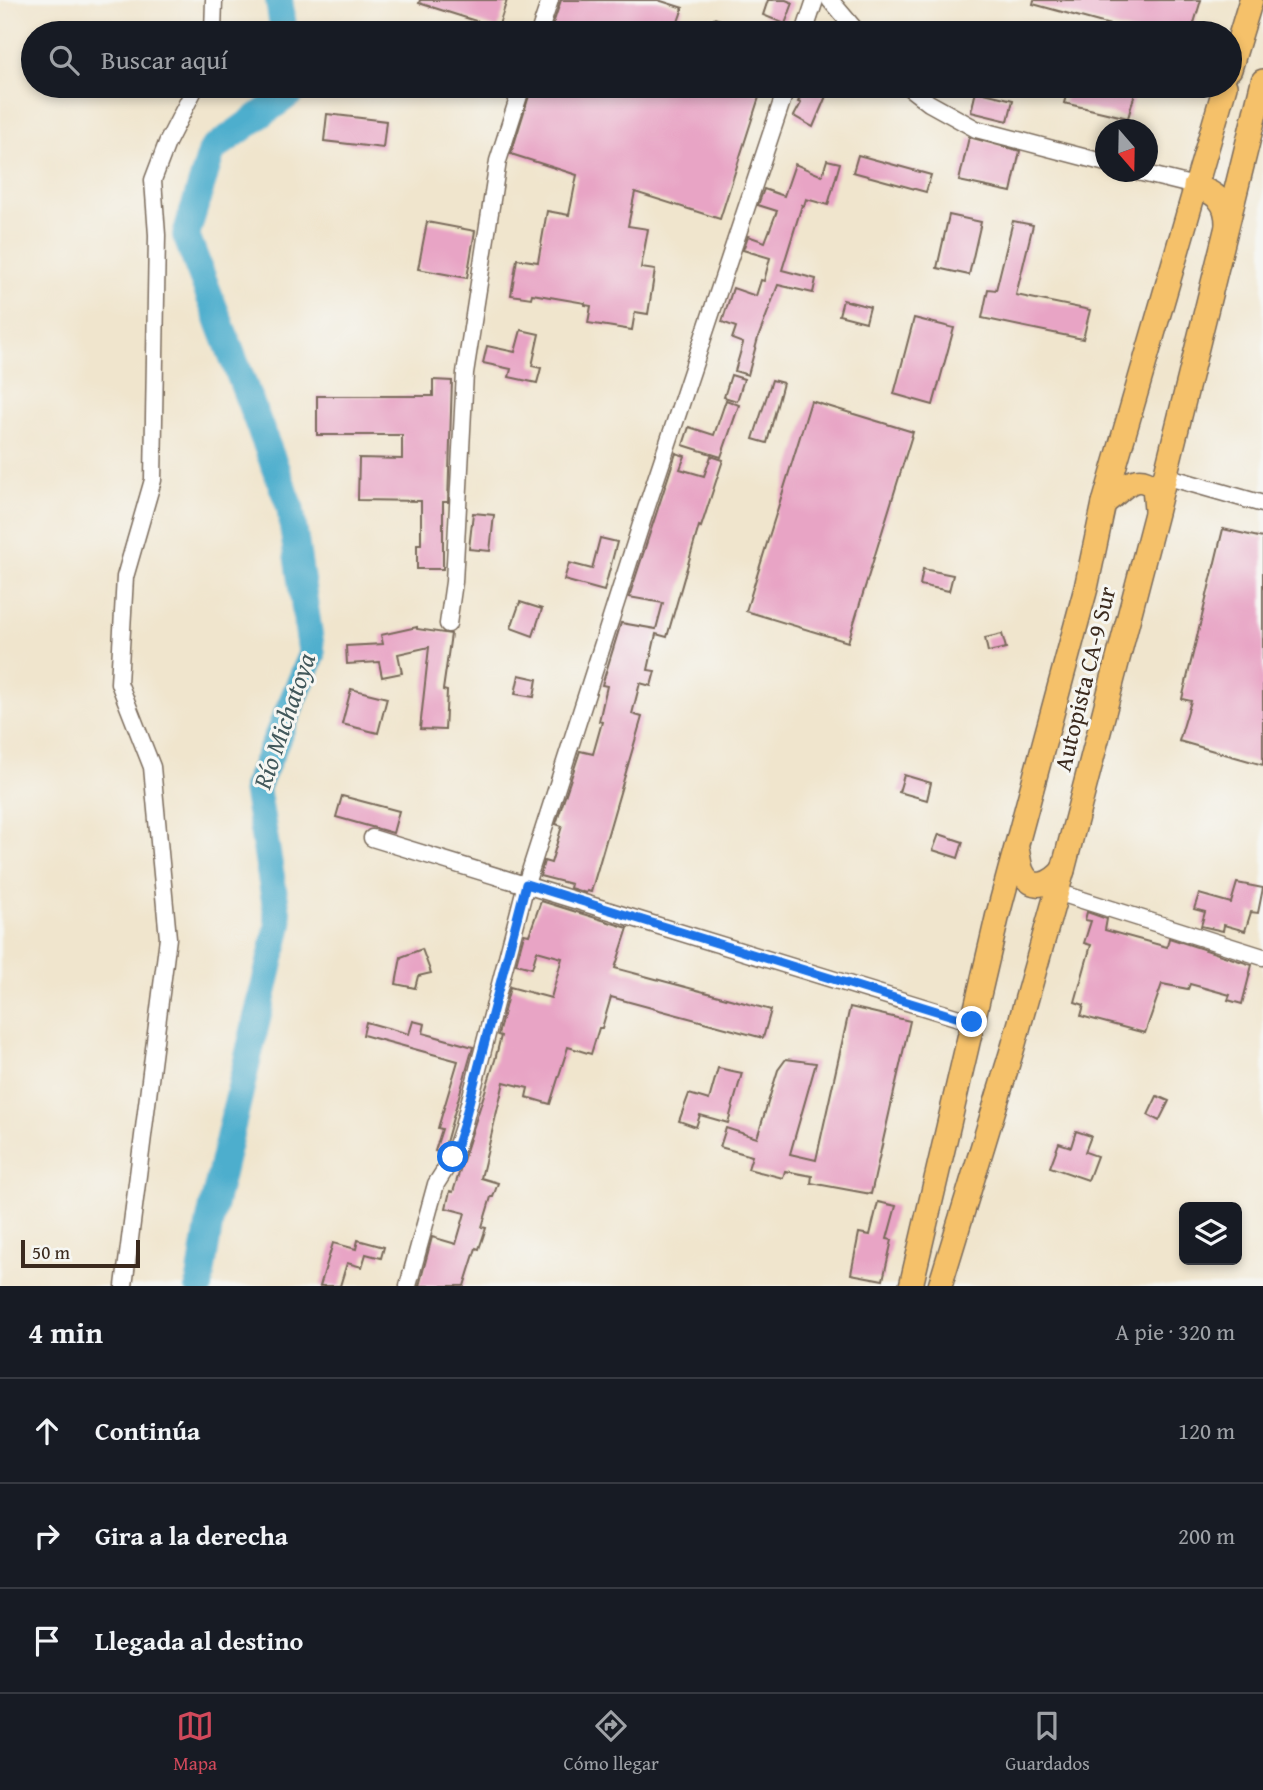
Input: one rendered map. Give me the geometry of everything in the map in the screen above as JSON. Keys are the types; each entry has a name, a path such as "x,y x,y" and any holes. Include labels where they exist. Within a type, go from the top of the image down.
{"highway":[{"path":"1242,30 1251,0"},
{"name":"Autopista CA-9 Sur","path":"940,1286 1060,881 1156,513 1263,81"},
{"name":"Autopista CA-9 Sur","path":"911,1286 972,1022 1016,846 1086,588 1104,503 1221,98"},
{"path":"1195,186 1210,191 1222,200 1227,214 1227,227"},
{"path":"1104,503 1116,496 1129,482 1143,480 1154,487 1156,513"},
{"path":"1016,846 1021,869 1032,883 1039,885 1060,881"}],"street":[{"path":"214,21 215,0"},
{"path":"543,21 550,0"},
{"path":"808,21 815,0"},
{"path":"830,0 848,21"},
{"path":"124,1286 169,938 152,767 119,683 124,590 125,577 153,480 157,235 153,180 167,143 190,98"},
{"path":"447,624 457,542 465,373 498,161 518,98"},
{"path":"408,1286 436,1184 453,1157 463,1126 526,884 646,509 783,98"},
{"path":"923,98 976,129 1095,160"},
{"path":"1158,177 1195,186"},
{"path":"1165,475 1263,503"},
{"path":"372,838 972,1022"},
{"path":"1060,881 1263,957"}],"building":[{"path":"420,0 507,0 500,21 476,21 419,3"},
{"path":"561,0 658,0 683,8 678,21 554,21"},
{"path":"768,0 786,0 793,3 786,21 778,21 763,15"},
{"path":"1034,0 1201,0 1195,21 1095,21 1033,4"},
{"path":"528,98 759,98 720,219 635,192 628,226 648,229 641,268 655,270 648,314 635,312 632,330 588,323 591,306 585,303 532,294 531,298 511,295 517,259 538,262 547,211 569,215 577,175 511,154"},
{"path":"800,98 825,98 813,127 794,116 801,103 798,102"},
{"path":"974,98 1013,100 1008,121 971,112"},
{"path":"1065,98 1134,98 1128,118 1064,103"},
{"path":"327,114 386,121 383,148 324,141"},
{"path":"969,137 1020,151 1011,192 959,181"},
{"path":"858,155 931,175 926,192 853,172"},
{"path":"827,160 840,163 828,205 806,199 782,270 816,279 813,293 778,285 758,338 748,375 735,371 743,343 732,339 736,327 722,322 733,288 756,296 761,280 764,281 770,258 743,250 748,236 765,242 777,211 758,205 764,189 784,196 795,164 822,176"},
{"path":"949,215 981,222 969,275 937,268"},
{"path":"1013,221 1033,225 1016,295 1090,310 1083,339 982,318 988,289 996,290"},
{"path":"427,222 475,231 467,278 418,269"},
{"path":"843,300 870,307 866,322 839,315"},
{"path":"914,318 954,328 933,405 894,394"},
{"path":"521,330 539,334 532,366 541,368 537,383 509,377 511,369 483,363 487,346 515,352"},
{"path":"731,375 744,379 737,401 724,397"},
{"path":"433,380 452,381 448,502 443,502 443,569 417,569 417,544 421,544 421,501 358,500 359,458 402,459 402,435 317,435 317,396 433,396"},
{"path":"772,380 783,383 767,443 753,439"},
{"path":"726,400 739,405 721,457 683,445 689,427 714,435"},
{"path":"811,401 913,432 848,642 746,611"},
{"path":"676,453 685,456 680,469 704,476 711,456 723,460 701,527 699,526 667,637 656,634 648,670 655,671 651,686 640,683 632,714 642,717 591,892 586,893 570,888 571,884 540,876 544,861 551,863 562,826 556,824 580,751 593,754 602,722 599,721 607,686 602,685 621,623 656,629 663,603 629,597"},
{"path":"473,513 494,515 490,551 469,549"},
{"path":"1223,529 1263,538 1263,765 1179,741 1191,701 1182,699"},
{"path":"600,538 617,542 604,591 564,580 569,563 592,569"},
{"path":"923,569 953,575 949,591 920,585"},
{"path":"520,602 542,609 533,636 511,628"},
{"path":"417,627 451,634 443,690 447,691 445,730 420,729 429,647 398,654 402,673 382,677 379,662 347,664 346,646 383,644 381,635"},
{"path":"1002,634 1006,648 988,652 985,638"},
{"path":"519,675 537,679 534,697 515,694"},
{"path":"351,689 387,698 378,733 342,724"},
{"path":"904,775 931,783 927,800 899,792"},
{"path":"342,796 399,811 393,833 336,817"},
{"path":"939,834 963,842 958,858 933,850"},
{"path":"1237,883 1263,888 1258,913 1251,912 1245,931 1224,925 1223,931 1201,926 1205,912 1194,909 1199,894 1231,903"},
{"path":"541,901 628,928 615,968 771,1010 763,1038 611,997 591,1054 568,1047 550,1104 526,1097 528,1088 504,1082 481,1178 498,1183 482,1227 486,1228 479,1249 476,1248 464,1286 419,1286 432,1237 456,1244 465,1213 446,1208 495,1060 510,987 551,998 562,958 537,951 532,968 516,964 524,934 529,935"},
{"path":"1087,912 1107,919 1105,930 1167,947 1169,938 1252,965 1242,1004 1228,1000 1230,995 1190,984 1188,989 1162,984 1145,1033 1081,1016 1084,1005 1075,1002 1091,945 1084,943 1091,921 1085,920"},
{"path":"422,949 431,973 418,976 415,988 396,984 401,957"},
{"path":"850,1007 910,1021 871,1194 811,1183 812,1176 785,1171 783,1178 748,1169 752,1156 720,1147 726,1128 757,1138 778,1070 786,1059 816,1063 790,1154 816,1160"},
{"path":"413,1021 425,1024 423,1033 473,1047 443,1153 435,1151 442,1129 438,1128 458,1061 363,1035 366,1022 409,1034"},
{"path":"718,1068 742,1073 728,1123 700,1115 696,1127 679,1121 689,1094 709,1100"},
{"path":"1157,1096 1169,1101 1159,1121 1148,1115"},
{"path":"1076,1131 1091,1136 1085,1152 1097,1156 1088,1180 1050,1167 1059,1143 1071,1147"},
{"path":"878,1202 896,1206 887,1239 892,1240 883,1280 851,1274 859,1233 870,1235"},
{"path":"358,1240 384,1247 381,1258 366,1254 362,1267 347,1263 340,1286 320,1286 333,1243 356,1249"}],"waterway":[{"name":"Río Michatoya","path":"279,0 282,21"},
{"name":"Río Michatoya","path":"199,1286 210,1220 279,924 256,788 312,655 290,506 186,235 212,150 284,98"}],"route":[{"path":"453,1157 526,884 972,1022"}]}
